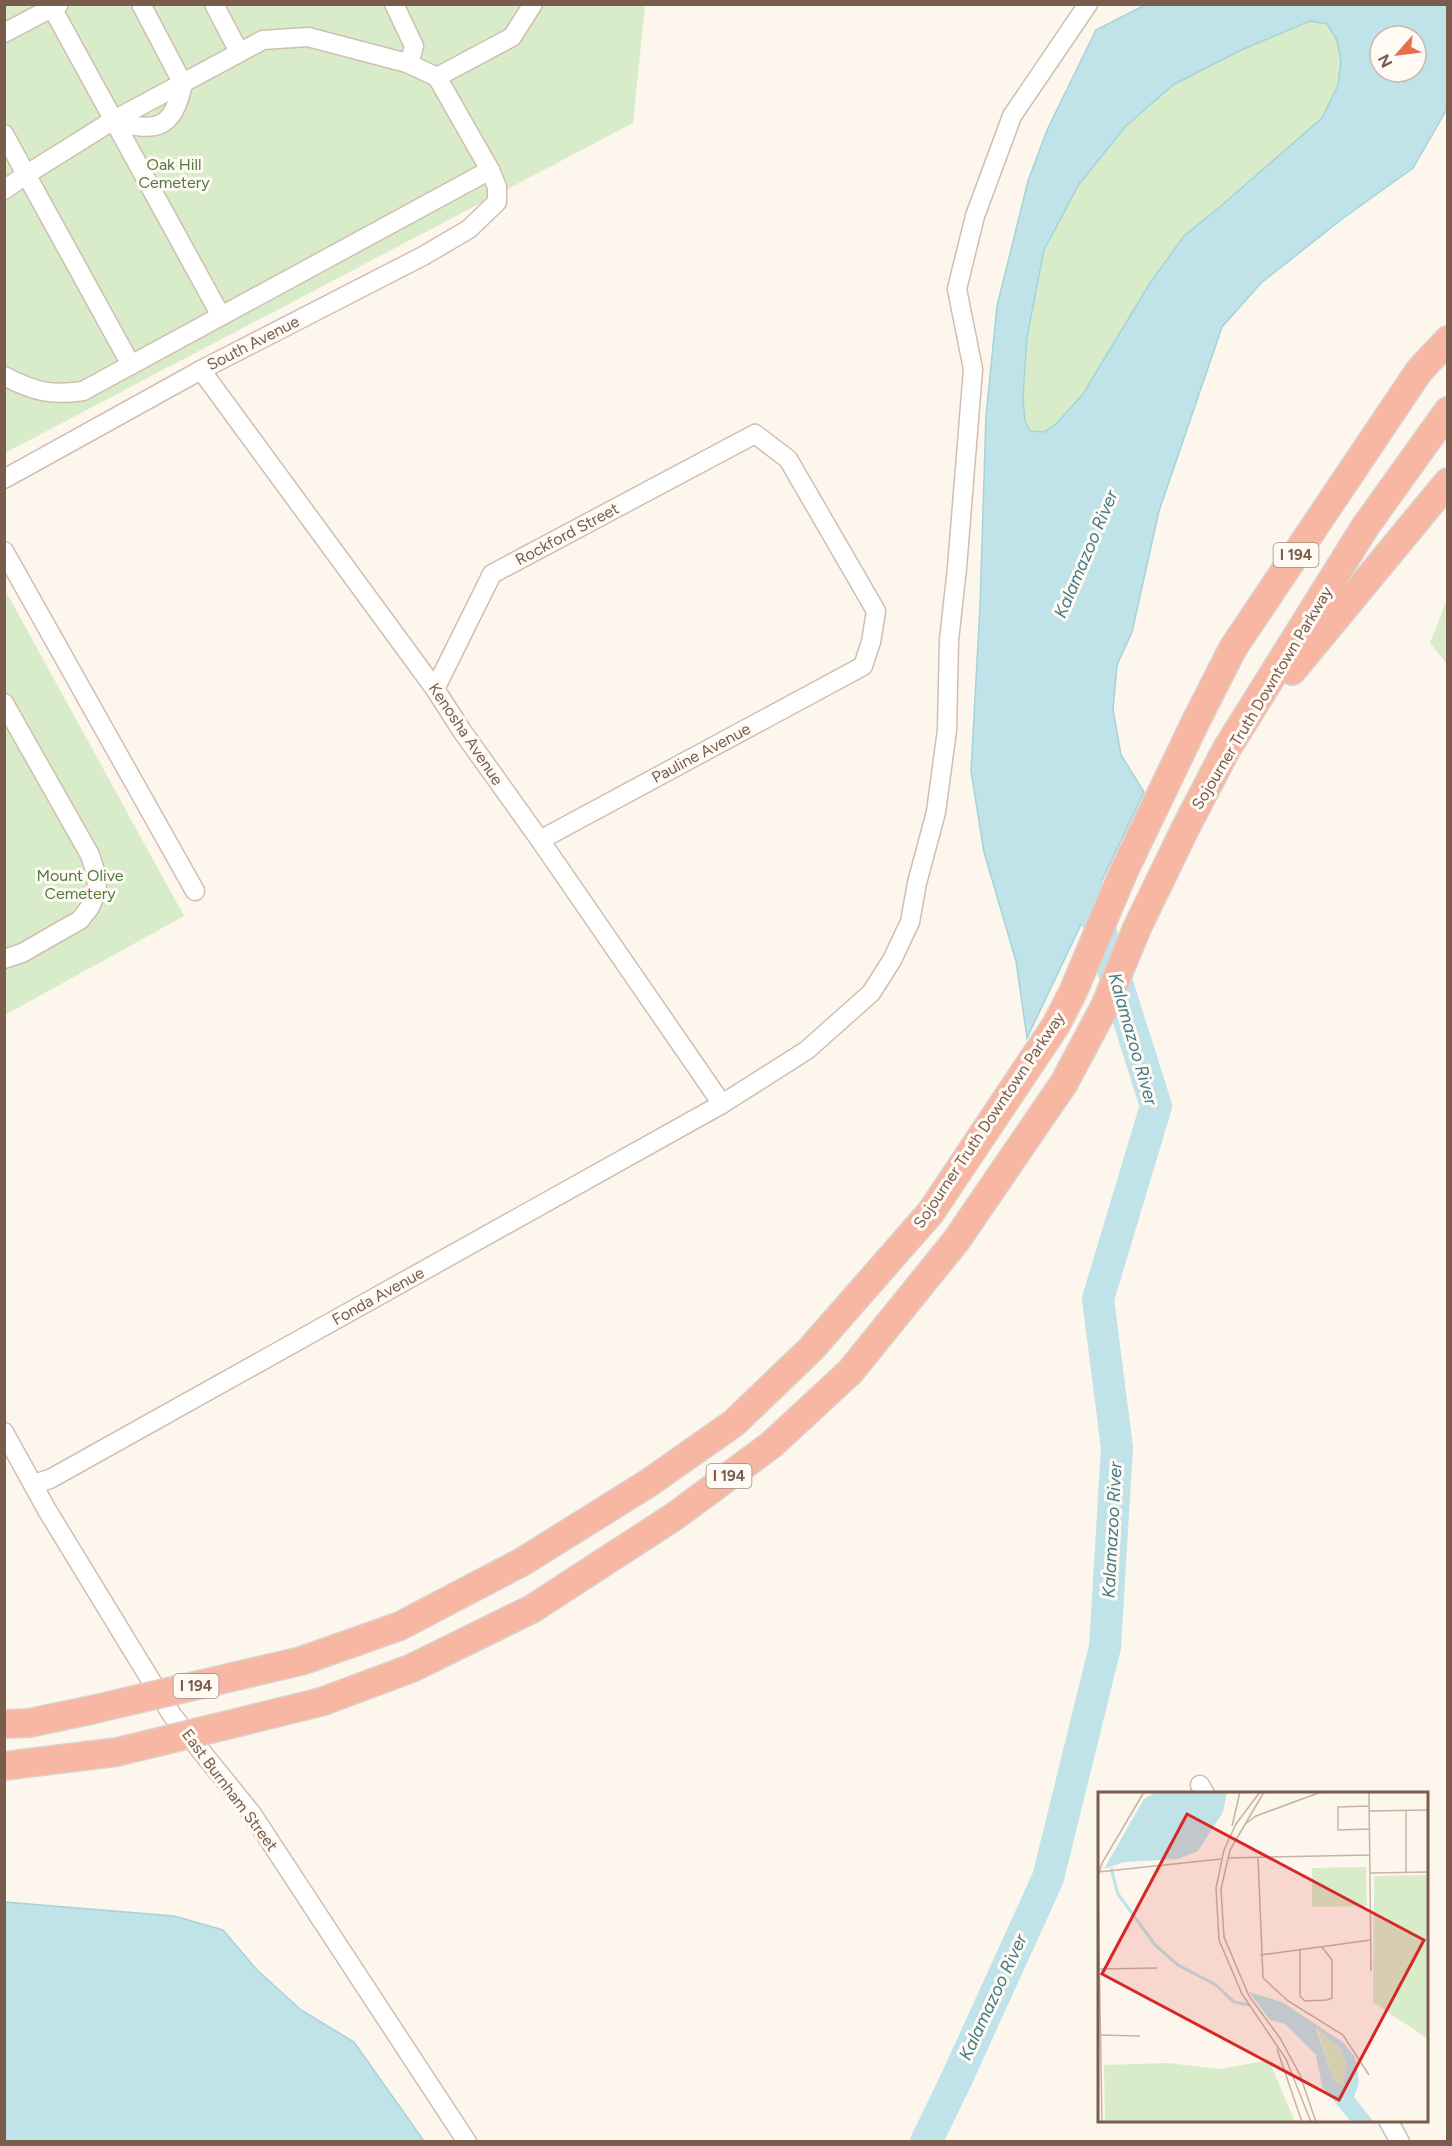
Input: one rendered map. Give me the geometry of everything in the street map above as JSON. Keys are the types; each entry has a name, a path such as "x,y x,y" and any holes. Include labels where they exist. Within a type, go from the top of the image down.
{"highway":[{"name":"Sojourner Truth Downtown Parkway","path":"4,1724 29,1723 91,1710 302,1661 400,1626 522,1562 647,1484 734,1422 811,1349 931,1212 1056,1025 1073,992 1124,871 1233,648 1419,371 1448,340"},
{"name":"Sojourner Truth Downtown Parkway","path":"4,1766 117,1752 321,1702 412,1668 532,1609 675,1516 771,1445 850,1372 956,1241 1064,1083 1105,1006 1137,928 1186,826 1227,750 1365,526 1448,411"},
{"path":"1227,750 1448,483"}],"street":[{"path":"112,121 139,128 159,125 171,118 178,104 183,84 141,4"},
{"path":"214,4 239,52"},
{"path":"394,4 414,46 407,63"},
{"path":"437,77 512,37 533,4"},
{"name":"Fonda Avenue","path":"33,1484 50,1479 722,1104 807,1050 870,993 892,960 910,922 917,883 936,812 947,730 949,640 973,369 957,289 975,216 1012,116 1088,4"},
{"path":"4,33 54,6 112,121 221,316"},
{"path":"4,190 112,121 239,52 263,40 308,37 407,63 437,77 490,170 83,391 63,394 30,389 4,376"},
{"path":"4,134 131,365"},
{"name":"South Avenue","path":"4,479 201,370 423,256 469,229 497,202 497,187 490,170"},
{"name":"Kenosha Avenue","path":"201,370 435,689 722,1104"},
{"name":"Rockford Street","path":"435,689 492,574 755,434"},
{"name":"Pauline Avenue","path":"540,840 863,666 871,642 876,611 788,459 755,434"},
{"path":"4,551 195,891"},
{"path":"4,703 90,855 96,874 97,891 90,907 80,920 22,953 4,959"},
{"name":"East Burnham Street","path":"4,1432 47,1510 172,1715 252,1814 467,2142"},
{"path":"1389,2122 1400,2142"}],"green space":[{"name":"Oak Hill Cemetery","path":"5,5 645,5 633,123 5,453"},
{"path":"1310,21 1327,24 1337,40 1341,62 1338,85 1322,118 1184,236 1150,283 1083,394 1057,423 1044,432 1030,431 1025,421 1023,399 1027,337 1044,250 1079,184 1126,126 1173,85 1239,51"},
{"name":"Mount Olive Cemetery","path":"4,588 184,916 5,1015 4,1015"},
{"path":"1447,599 1448,664 1430,643"}],"water":[{"path":"1145,5 1447,5 1447,109 1413,168 1342,219 1261,283 1222,327 1159,511 1132,632 1117,665 1113,710 1121,755 1144,792 1027,1038 1016,961 984,852 971,771 980,607 986,416 997,306 1028,181 1047,130 1096,30","holes":["1310,21 1327,24 1337,40 1341,62 1338,85 1322,118 1184,236 1150,283 1083,394 1057,423 1044,432 1030,431 1025,421 1023,399 1027,337 1044,250 1079,184 1126,126 1173,85 1239,51"]},
{"path":"5,1902 174,1916 223,1930 257,1970 301,2010 354,2042 424,2141 5,2141"}],"waterway":[{"name":"Kalamazoo River","path":"926,2142 1048,1878 1105,1647 1117,1448 1098,1299 1156,1106 1079,863"}]}
